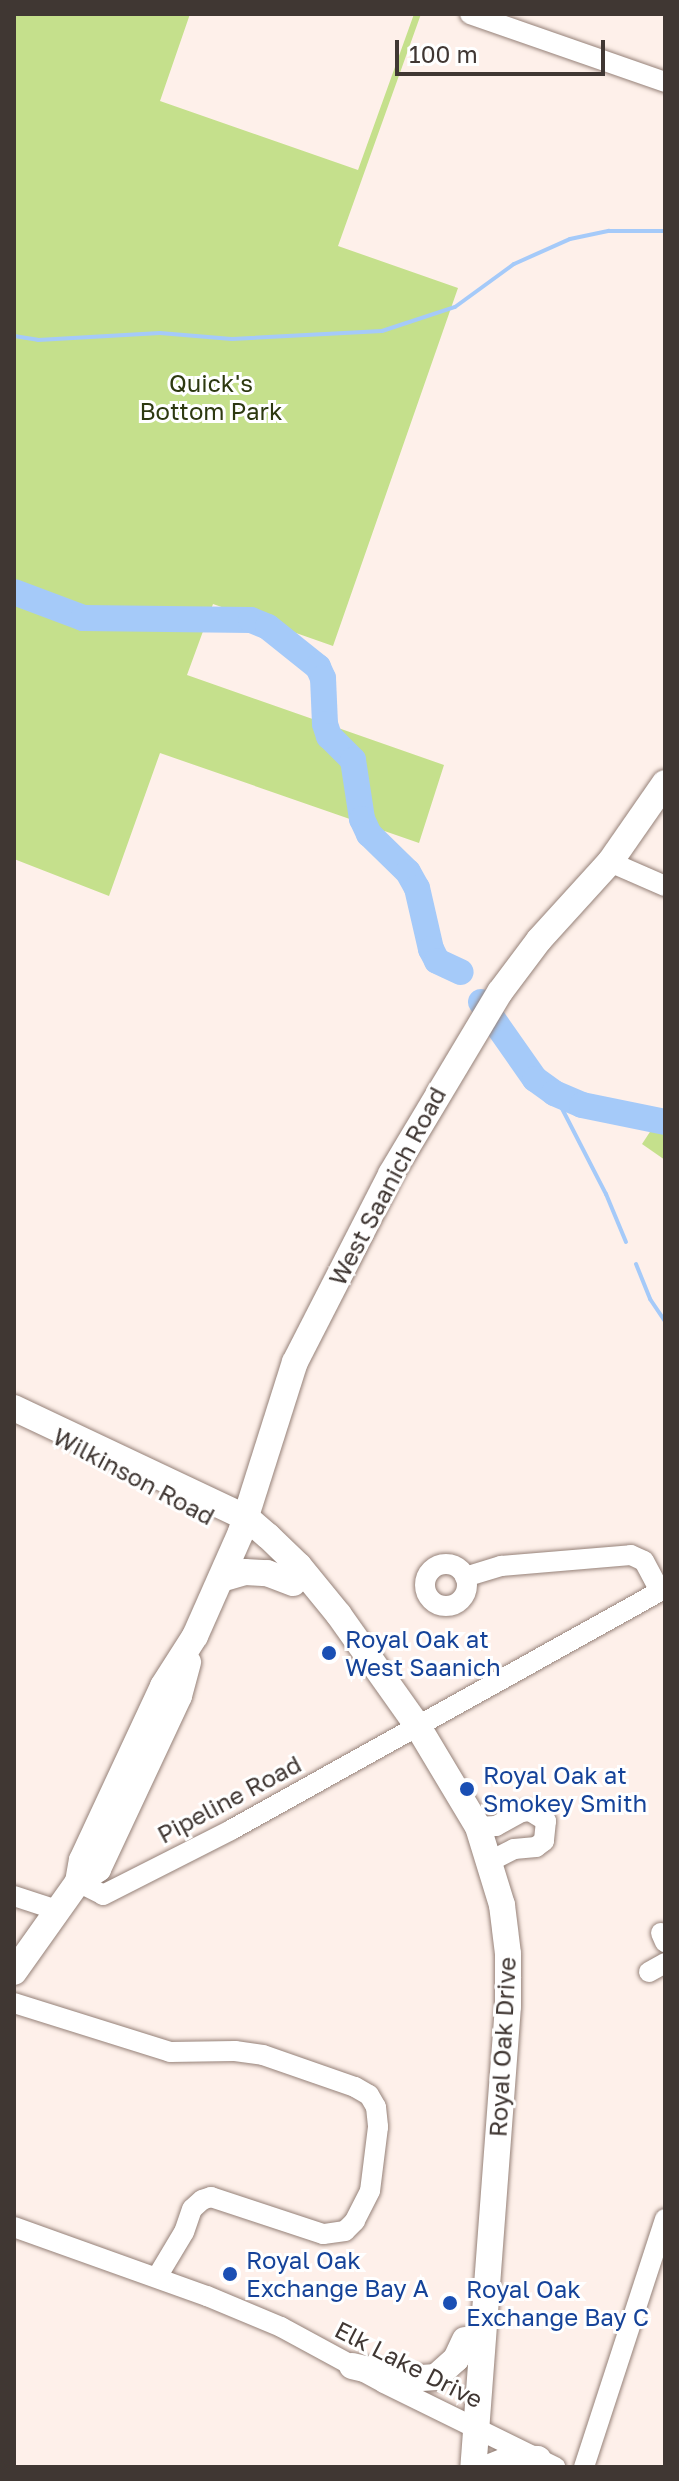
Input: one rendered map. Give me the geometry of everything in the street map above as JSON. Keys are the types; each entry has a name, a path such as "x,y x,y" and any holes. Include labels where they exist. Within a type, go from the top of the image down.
{"main road":[{"name":"West Saanich Road","path":"14,1972 78,1882 99,1867 179,1696 195,1636 244,1525 295,1362 403,1152 500,992 539,940 610,862 665,783"},
{"name":"Wilkinson Road","path":"18,1412 244,1525"},
{"name":"Royal Oak Drive","path":"244,1525 410,1730 468,1841 482,1880 494,1937 496,2006 465,2340 467,2422 473,2467"},
{"name":"Royal Oak Drive","path":"244,1525 299,1566 478,1827 502,1905 508,1954 508,2006 467,2422 455,2467"},
{"path":"221,1579 245,1572 267,1573 293,1583"},
{"path":"352,2366 407,2379 436,2377 456,2359 465,2340"},
{"path":"490,2467 512,2458 546,2463"}],"street":[{"path":"470,14 665,82"},
{"path":"610,862 665,886"},
{"path":"410,1730 663,1590 644,1561 631,1555 501,1566 465,1577"},
{"name":"Pipeline Road","path":"78,1882 103,1895 231,1830 410,1730"},
{"path":"478,1827 496,1826 530,1811 546,1821 544,1841 536,1847 514,1849 490,1861"},
{"path":"14,1896 57,1910"},
{"path":"14,2003 170,2052 235,2051 263,2055 355,2087 369,2095 376,2107 378,2127 370,2191 355,2221 345,2231 323,2234 211,2197 192,2209 184,2232 157,2277"},
{"path":"584,2467 665,2219"},
{"name":"Elk Lake Drive","path":"14,2227 157,2277 281,2327 546,2463"}],"green space":[{"name":"Quick's Bottom Park","path":"14,14 190,14 160,101 358,170 414,14 421,14 338,246 458,288 333,646 213,604 187,675 444,765 419,843 160,753 109,896 14,859"},
{"path":"665,1109 665,1160 642,1144"}],"waterway":[{"path":"14,336 38,340 160,333 232,339 382,331 455,307 514,264 570,239 609,231 665,231"},
{"path":"14,592 83,618 251,620 268,627 318,667 323,678 325,724 329,736 353,760 362,819 369,834 408,872 417,888 431,949 437,961 461,972"},
{"path":"481,1002 535,1079 554,1093 582,1105 665,1122"},
{"path":"554,1093 606,1194 626,1242"},
{"path":"636,1264 650,1299 665,1321"}],"place":[{"name":"Royal Oak at West Saanich","path":"329,1653"},
{"name":"Royal Oak at Smokey Smith","path":"467,1789"},
{"name":"Royal Oak Exchange Bay A","path":"230,2274"},
{"name":"Royal Oak Exchange Bay C","path":"450,2303"}]}
